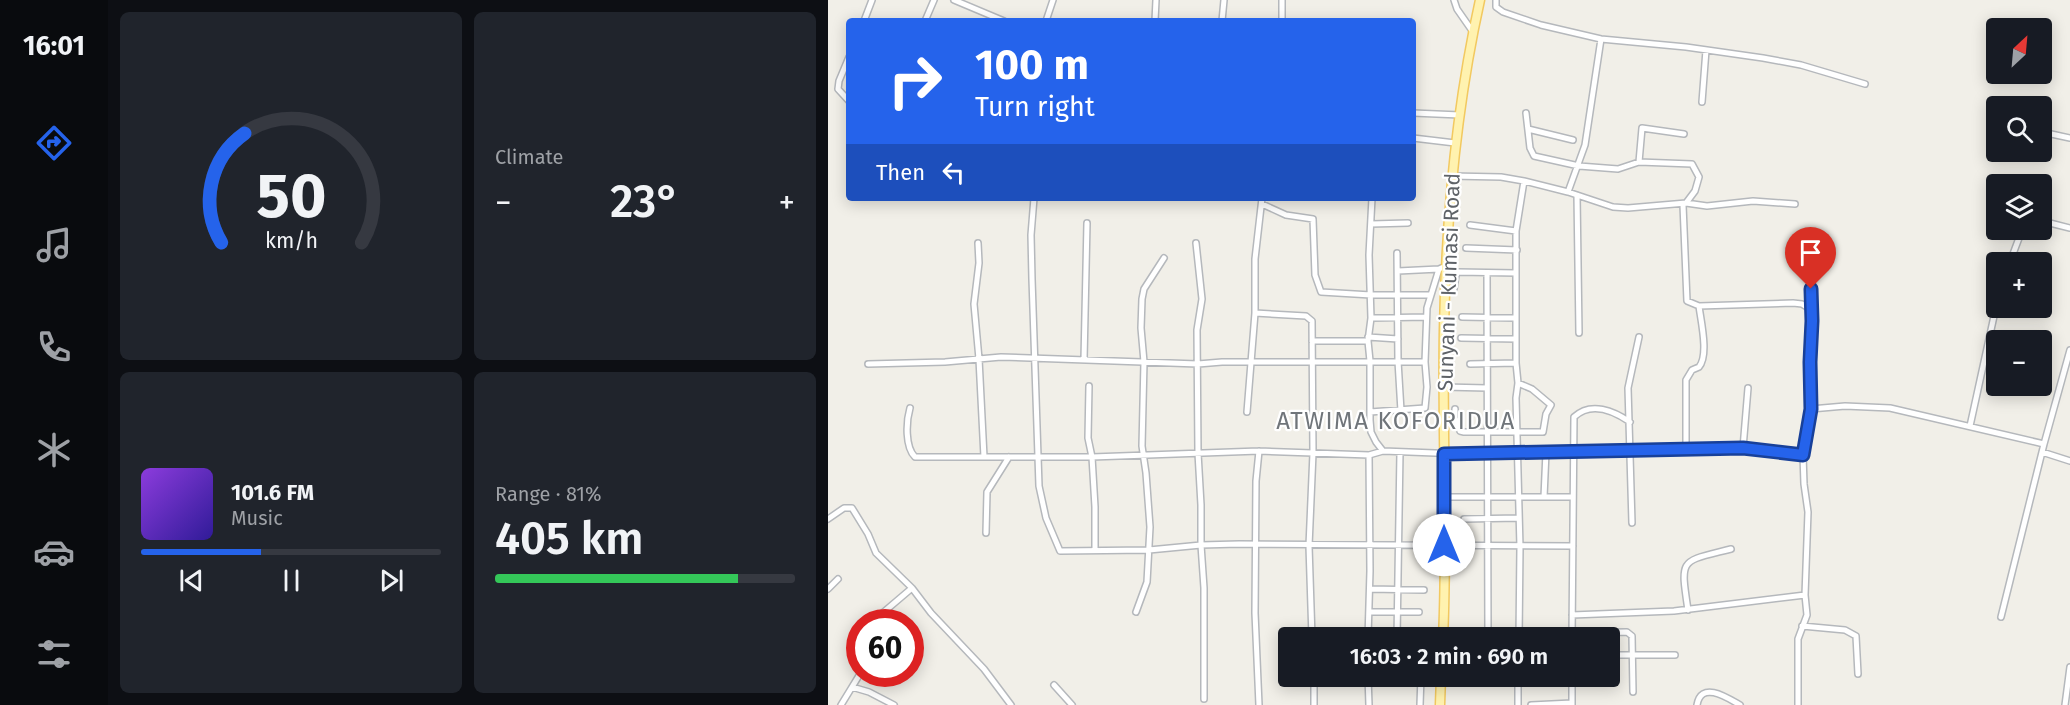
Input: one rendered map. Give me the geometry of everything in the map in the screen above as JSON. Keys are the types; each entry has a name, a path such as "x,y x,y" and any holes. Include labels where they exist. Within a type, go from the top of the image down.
{"main road":[{"name":"Sunyani - Kumasi Road","path":"1443,627 1442,268 1455,143 1480,0"},
{"path":"1440,705 1441,687"}],"street":[{"path":"865,18 872,0"},
{"path":"926,18 934,0"},
{"path":"954,0 986,18"},
{"path":"1047,18 1053,0"},
{"path":"1155,18 1156,0"},
{"path":"1222,18 1224,0"},
{"path":"1282,0 1282,18"},
{"path":"1454,0 1457,9 1473,32"},
{"path":"1496,0 1496,7 1503,12 1541,25 1601,39 1764,58 1801,65 1865,84"},
{"path":"1568,192 1585,146 1601,39"},
{"path":"1702,102 1706,50"},
{"path":"846,64 838,89 846,98"},
{"path":"1416,113 1460,115"},
{"path":"1526,113 1534,156 1579,166 1617,169 1640,162 1695,166 1699,177 1698,183 1685,204 1686,297 1691,303 1699,306 1793,303 1802,304 1812,310"},
{"path":"1640,162 1642,128 1684,134"},
{"path":"1528,129 1573,140"},
{"path":"2052,134 2070,138"},
{"path":"1416,138 1455,143"},
{"path":"1451,176 1501,177 1524,181 1568,192 1612,207 1685,204 1707,207 1753,201 1795,204"},
{"path":"1519,627 1516,231 1524,181"},
{"path":"1577,195 1579,333"},
{"path":"1034,201 1031,235 1040,496 1056,547 1060,551 1149,550 1201,545 1573,546"},
{"path":"1247,412 1255,312 1255,259 1262,201 1286,215 1313,219 1315,275 1319,291 1371,296 1430,295"},
{"path":"1372,201 1369,255 1371,318 1368,339 1370,412 1371,432 1383,451"},
{"path":"1084,360 1087,223"},
{"path":"1371,224 1408,223"},
{"path":"2052,224 2070,228"},
{"path":"1470,225 1516,231"},
{"path":"978,243 974,304 984,457"},
{"path":"1196,243 1202,299 1197,330 1198,453 1204,588 1204,699"},
{"path":"1798,705 1798,639 1807,615 1805,595 1808,512 1803,455 1811,409 1810,246"},
{"path":"1466,248 1517,250"},
{"path":"1397,253 1401,411"},
{"path":"1136,612 1145,589 1149,550 1149,505 1142,438 1144,362 1141,321 1144,289 1164,258"},
{"path":"1370,412 1423,409 1426,406 1426,317 1430,295 1442,268 1398,271"},
{"path":"1454,289 1458,272 1516,273"},
{"path":"1487,273 1488,627"},
{"path":"1686,450 1686,380 1692,370 1699,368 1704,360 1699,306"},
{"path":"1255,312 1302,315 1311,318 1312,321 1313,453 1309,546 1312,627"},
{"path":"1371,318 1426,317"},
{"path":"1462,317 1516,318"},
{"path":"1970,426 1994,318"},
{"path":"1632,523 1628,388 1639,337"},
{"path":"1461,338 1516,339"},
{"path":"1312,341 1398,339"},
{"path":"2001,617 2070,350"},
{"path":"868,364 1036,357 1198,364 1425,362"},
{"path":"1470,364 1516,363"},
{"path":"1455,409 1455,418 1460,431 1544,432 1546,414 1551,406 1532,389 1518,383"},
{"path":"1089,386 1088,438 1092,457 1095,550"},
{"path":"1444,387 1487,388"},
{"path":"1743,448 1748,388"},
{"path":"1811,409 1856,406 1890,408 2044,444"},
{"path":"910,408 907,417 908,431 910,448 915,457 1092,457 1259,451 1369,455 1383,451 1444,454 1743,448 1803,455"},
{"path":"1572,627 1574,417 1586,410 1598,409 1616,413 1629,422"},
{"path":"1259,451 1256,481 1255,635 1259,705"},
{"path":"1397,627 1400,452"},
{"path":"1544,497 1546,452"},
{"path":"2042,452 2070,461"},
{"path":"1368,627 1369,455"},
{"path":"986,533 987,492 1010,457"},
{"path":"1444,497 1573,497"},
{"path":"828,519 844,508 852,508 868,534 876,553 912,588 931,613 984,669 1011,705"},
{"path":"1464,519 1520,519"},
{"path":"1688,610 1683,576 1685,567 1691,559 1731,549"},
{"path":"828,589 838,579"},
{"path":"887,609 912,588"},
{"path":"1370,589 1424,590"},
{"path":"1572,615 1688,610 1805,595"},
{"path":"1369,612 1419,612"},
{"path":"1802,627 1845,630 1856,636 1858,674"},
{"path":"1620,632 1627,632 1632,636 1633,692"},
{"path":"1620,655 1675,655"},
{"path":"2065,705 2070,667"},
{"path":"1054,686 1072,705"},
{"path":"841,705 852,687 869,692 894,705"},
{"path":"1314,687 1314,705"},
{"path":"1368,687 1369,705"},
{"path":"1420,705 1421,687"},
{"path":"1518,687 1518,705"},
{"path":"1531,705 1572,704 1572,687"},
{"path":"1697,705 1702,694 1716,692 1740,705"}],"district":[{"name":"ATWIMA KOFORIDUA","path":"1396,421"}],"route":[{"path":"1444,545 1444,454 1743,448 1803,455 1811,409 1811,289"}]}
